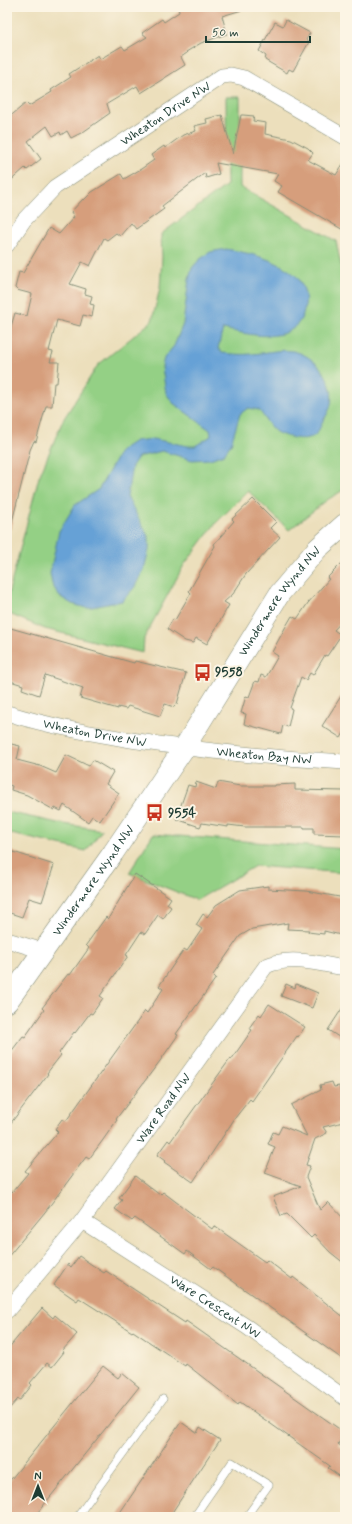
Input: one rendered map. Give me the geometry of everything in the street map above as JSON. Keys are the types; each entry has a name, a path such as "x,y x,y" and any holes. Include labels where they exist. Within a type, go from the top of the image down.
{"street":[{"name":"Wheaton Drive NW","path":"7,244 24,220 55,187 222,76 231,75 244,78 345,137"},
{"name":"Windermere Wynd NW","path":"7,1002 113,853 184,748 280,593 317,549 345,524"},
{"name":"Wheaton Drive NW","path":"7,713 73,731 184,748"},
{"name":"Wheaton Bay NW","path":"184,748 260,757 345,762"},
{"path":"7,940 43,951"},
{"name":"Ware Road NW","path":"7,1311 82,1221 266,966 276,961 288,961 345,968"},
{"name":"Ware Crescent NW","path":"82,1221 247,1327 345,1398"}],"lane":[{"path":"77,1517 163,1399"},
{"path":"194,1517 232,1462 269,1485 246,1517"}],"green space":[{"path":"226,97 240,97 240,187 336,241 345,285 345,489 327,500 289,530 248,491 216,523 184,565 144,638 143,653 45,629 7,613 7,599 39,477 63,420 98,365 152,321 160,288 162,257 161,234 227,185"},
{"path":"7,812 58,823 102,830 86,851 7,833"},
{"path":"153,834 345,849 345,873 255,866 197,900 129,873"}],"water":[{"path":"226,249 244,252 271,261 288,269 295,275 304,289 305,306 301,319 293,328 284,333 272,336 247,334 223,329 218,348 222,353 237,354 288,350 300,353 314,361 320,367 328,381 332,396 329,411 317,433 312,437 302,439 285,436 276,432 259,410 248,408 240,414 231,444 224,454 210,459 192,460 162,451 138,457 132,466 127,497 149,538 149,550 144,569 134,588 122,601 87,608 72,604 59,596 52,584 50,573 59,531 75,505 99,489 121,450 135,441 153,439 195,446 211,436 210,430 173,403 166,393 162,367 164,358 174,346 183,324 189,279 192,268 199,260 210,252"}],"building":[{"path":"178,7 241,7 242,10 222,16 227,34 201,43 186,52 187,53 181,57 185,65 141,93 137,86 107,104 110,113 83,132 71,138 67,131 61,135 60,132 53,136 47,126 28,141 41,159 27,170 25,168 7,184 7,119 26,103 29,106 52,92 51,90 71,77 69,74 98,55 100,59 122,46 125,50 147,37 142,33 162,19 164,22 179,12"},
{"path":"286,20 310,33 306,40 309,42 293,71 289,69 287,73 265,60 266,56 259,51 275,22 283,26"},
{"path":"222,115 233,154 241,115 243,115 254,116 253,121 266,123 265,134 291,139 308,148 313,153 308,160 336,175 345,161 345,231 278,192 282,186 274,181 278,174 216,163 219,174 206,178 205,173 162,206 164,209 136,229 131,223 120,236 116,233 107,240 104,238 90,266 82,262 70,284 86,289 85,294 92,296 90,304 94,305 92,317 83,315 80,326 57,320 49,351 53,352 50,362 59,362 57,383 54,383 52,406 46,406 36,442 34,441 30,450 10,530 7,529 7,340 15,313 27,316 32,294 17,290 15,288 19,272 23,273 49,228 59,234 74,217 71,212 92,192 121,174 124,179 141,169 154,160 151,155 164,146 165,148 183,135 196,131 194,126 207,123 206,119"},
{"path":"253,499 276,522 270,528 280,537 246,574 233,594 224,602 229,605 207,644 196,638 193,643 185,641 167,629 173,619 175,620 191,593 189,591 215,546 214,544 234,521 232,519"},
{"path":"345,560 345,618 334,630 341,635 327,656 325,655 313,675 310,673 306,680 301,677 290,708 292,709 288,727 283,725 281,734 244,724 246,714 241,713 246,696 249,697 255,681 259,682 261,675 266,677 278,656 272,652 292,616 297,619 308,603 329,579 327,578"},
{"path":"7,627 134,663 135,661 186,673 177,704 174,707 165,704 160,716 128,706 126,709 118,707 118,709 80,698 83,688 45,675 39,695 22,689 23,685 7,680"},
{"path":"345,690 345,731 341,738 322,726"},
{"path":"7,743 20,746 17,760 40,766 56,773 66,755 89,766 93,760 113,772 106,784 119,793 100,821 92,816 88,822 64,805 61,811 55,808 54,810 27,795 11,790 12,786 7,784"},
{"path":"196,782 216,789 218,782 240,786 275,786 295,784 295,790 345,791 345,835 314,834 314,828 304,827 245,827 228,825 228,827 202,823 200,827 176,819 188,785 195,787"},
{"path":"7,850 54,865 42,902 29,898 22,917 7,912"},
{"path":"135,874 171,898 167,904 171,907 163,919 158,915 145,934 141,932 126,955 128,956 100,996 103,998 92,1014 90,1013 75,1033 74,1032 59,1053 61,1055 47,1073 48,1074 7,1128 7,1057 23,1036 25,1037 44,1010 42,1008 68,974 70,975 89,948 86,945 106,917 108,919"},
{"path":"268,886 268,889 306,891 345,898 345,936 324,931 324,934 308,932 309,930 287,929 288,923 252,929 240,936 213,975 216,978 176,1034 178,1035 116,1119 117,1120 103,1140 89,1159 86,1157 45,1212 7,1258 7,1188 12,1192 28,1173 25,1171 58,1132 55,1129 62,1119 66,1121 145,1011 147,1013 163,989 159,986 184,949 187,951 202,929 196,925 203,914 207,917 216,905 240,890"},
{"path":"286,984 295,988 296,984 318,993 312,1008 281,996"},
{"path":"269,1004 305,1027 298,1037 297,1036 252,1101 250,1099 235,1118 193,1182 164,1162 165,1161 157,1155 168,1140 170,1142 230,1059 231,1060 252,1030 249,1028 259,1014 261,1016"},
{"path":"345,1004 345,1041 328,1030"},
{"path":"332,1082 334,1087 339,1086 345,1109 345,1114 342,1115 343,1122 323,1127 327,1133 315,1139 306,1165 310,1166 306,1177 320,1210 328,1202 345,1220 345,1264 330,1252 314,1235 311,1238 287,1214 281,1216 273,1197 301,1186 265,1173 275,1147 268,1144 273,1132 278,1134 282,1126 307,1136 291,1105 321,1090 320,1085"},
{"path":"135,1176 160,1195 163,1192 212,1229 214,1226 265,1262 267,1260 292,1279 293,1277 345,1318 345,1361 213,1267 211,1269 187,1251 185,1254 135,1218 132,1221 115,1209 122,1200 119,1198"},
{"path":"79,1256 104,1273 106,1271 185,1323 186,1321 345,1433 338,1444 345,1449 345,1480 328,1468 330,1466 240,1402 238,1405 186,1364 185,1366 133,1331 132,1332 79,1298 77,1301 54,1285 68,1264 71,1267"},
{"path":"42,1308 53,1318 55,1315 77,1334 62,1351 64,1352 52,1367 47,1363 30,1383 32,1385 20,1400 18,1399 7,1411 7,1350"},
{"path":"103,1366 118,1378 122,1373 139,1387 34,1517 7,1517 7,1484"},
{"path":"181,1422 197,1433 200,1427 220,1440 169,1517 117,1517"}],"place":[{"name":"9558","path":"202,672"},
{"name":"9554","path":"155,813"}]}
